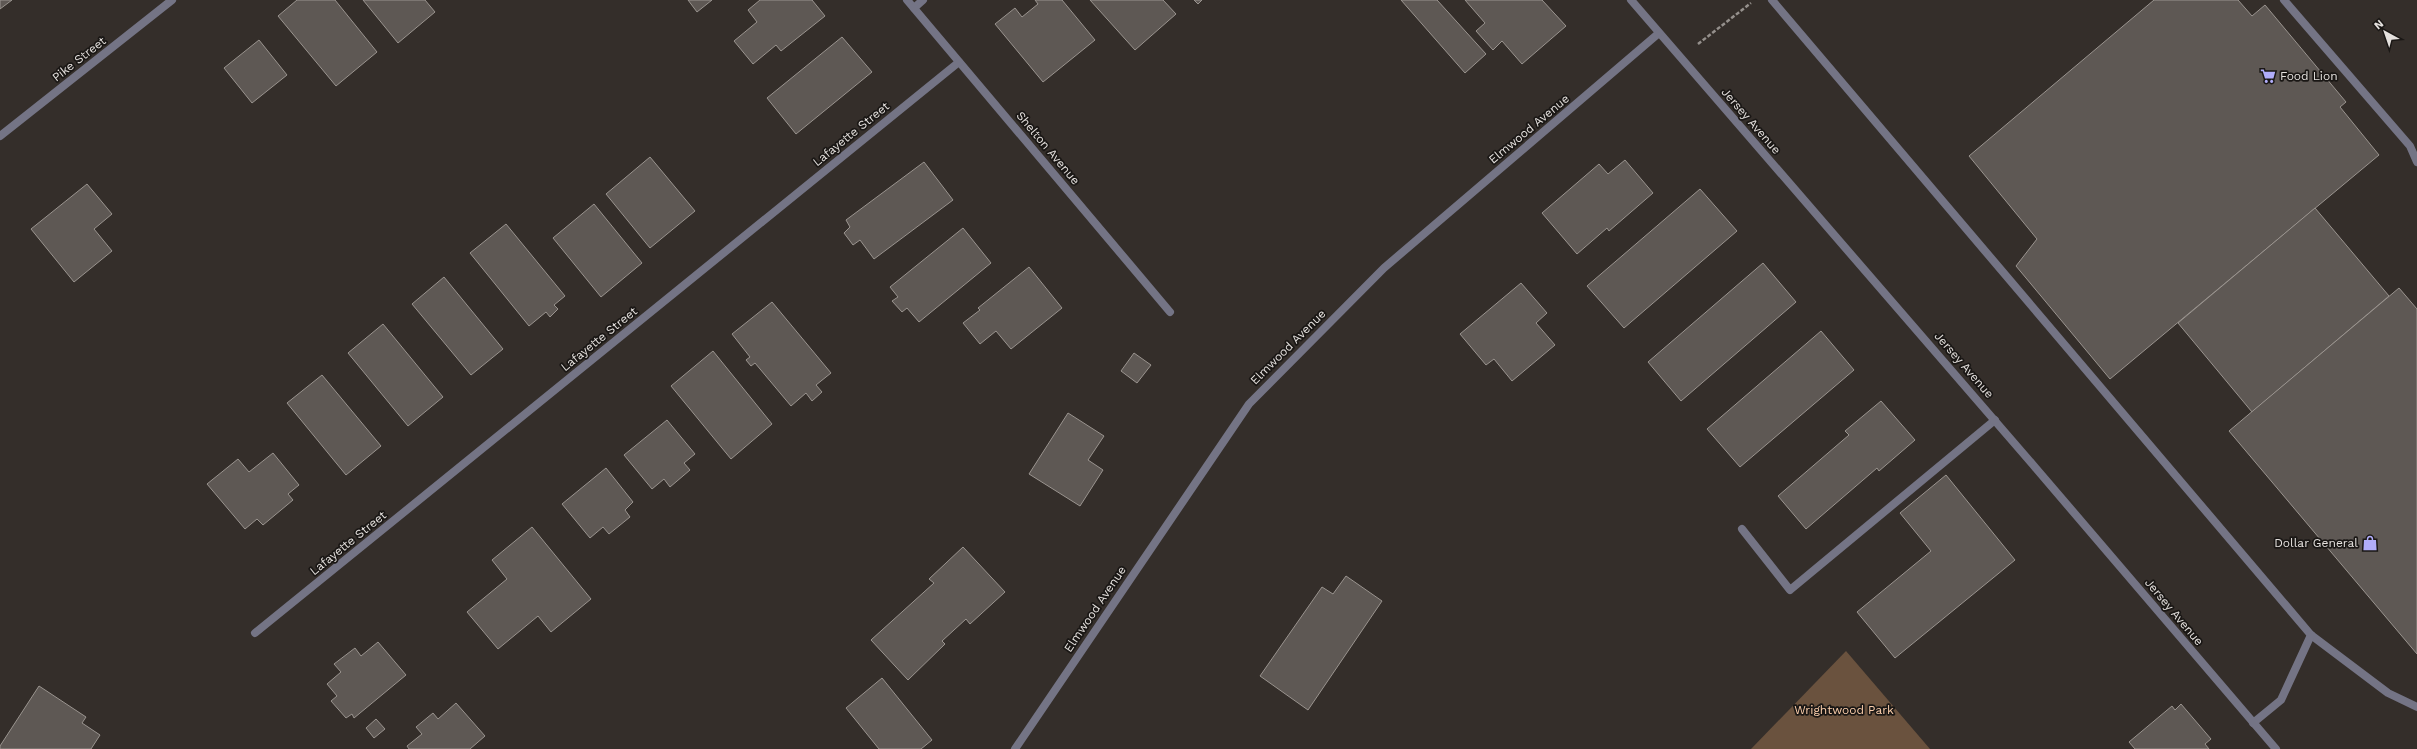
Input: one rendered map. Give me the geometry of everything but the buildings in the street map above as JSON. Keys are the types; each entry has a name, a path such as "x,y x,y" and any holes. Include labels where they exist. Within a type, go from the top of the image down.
{"street":[{"name":"Pike Street","path":"0,136 172,0"},
{"name":"Shelton Avenue","path":"907,0 1170,312"},
{"path":"914,8 923,0"},
{"name":"Jersey Avenue","path":"1631,0 1995,420 2276,749"},
{"path":"1772,0 2311,635 2388,693 2417,707"},
{"path":"2284,0 2410,146 2417,162"},
{"name":"Elmwood Avenue","path":"1015,749 1249,404 1384,268 1659,33"},
{"name":"Lafayette Street","path":"255,633 959,62"},
{"path":"1742,529 1790,590 1995,420"},
{"path":"2253,723 2281,700 2311,635"}],"path":[{"path":"1681,59 1754,0"}],"green space":[{"name":"Wrightwood Park","path":"1846,651 1930,749 1751,749"}],"place":[{"name":"Food Lion","path":"2268,76"},
{"name":"Dollar General","path":"2370,543"}]}
